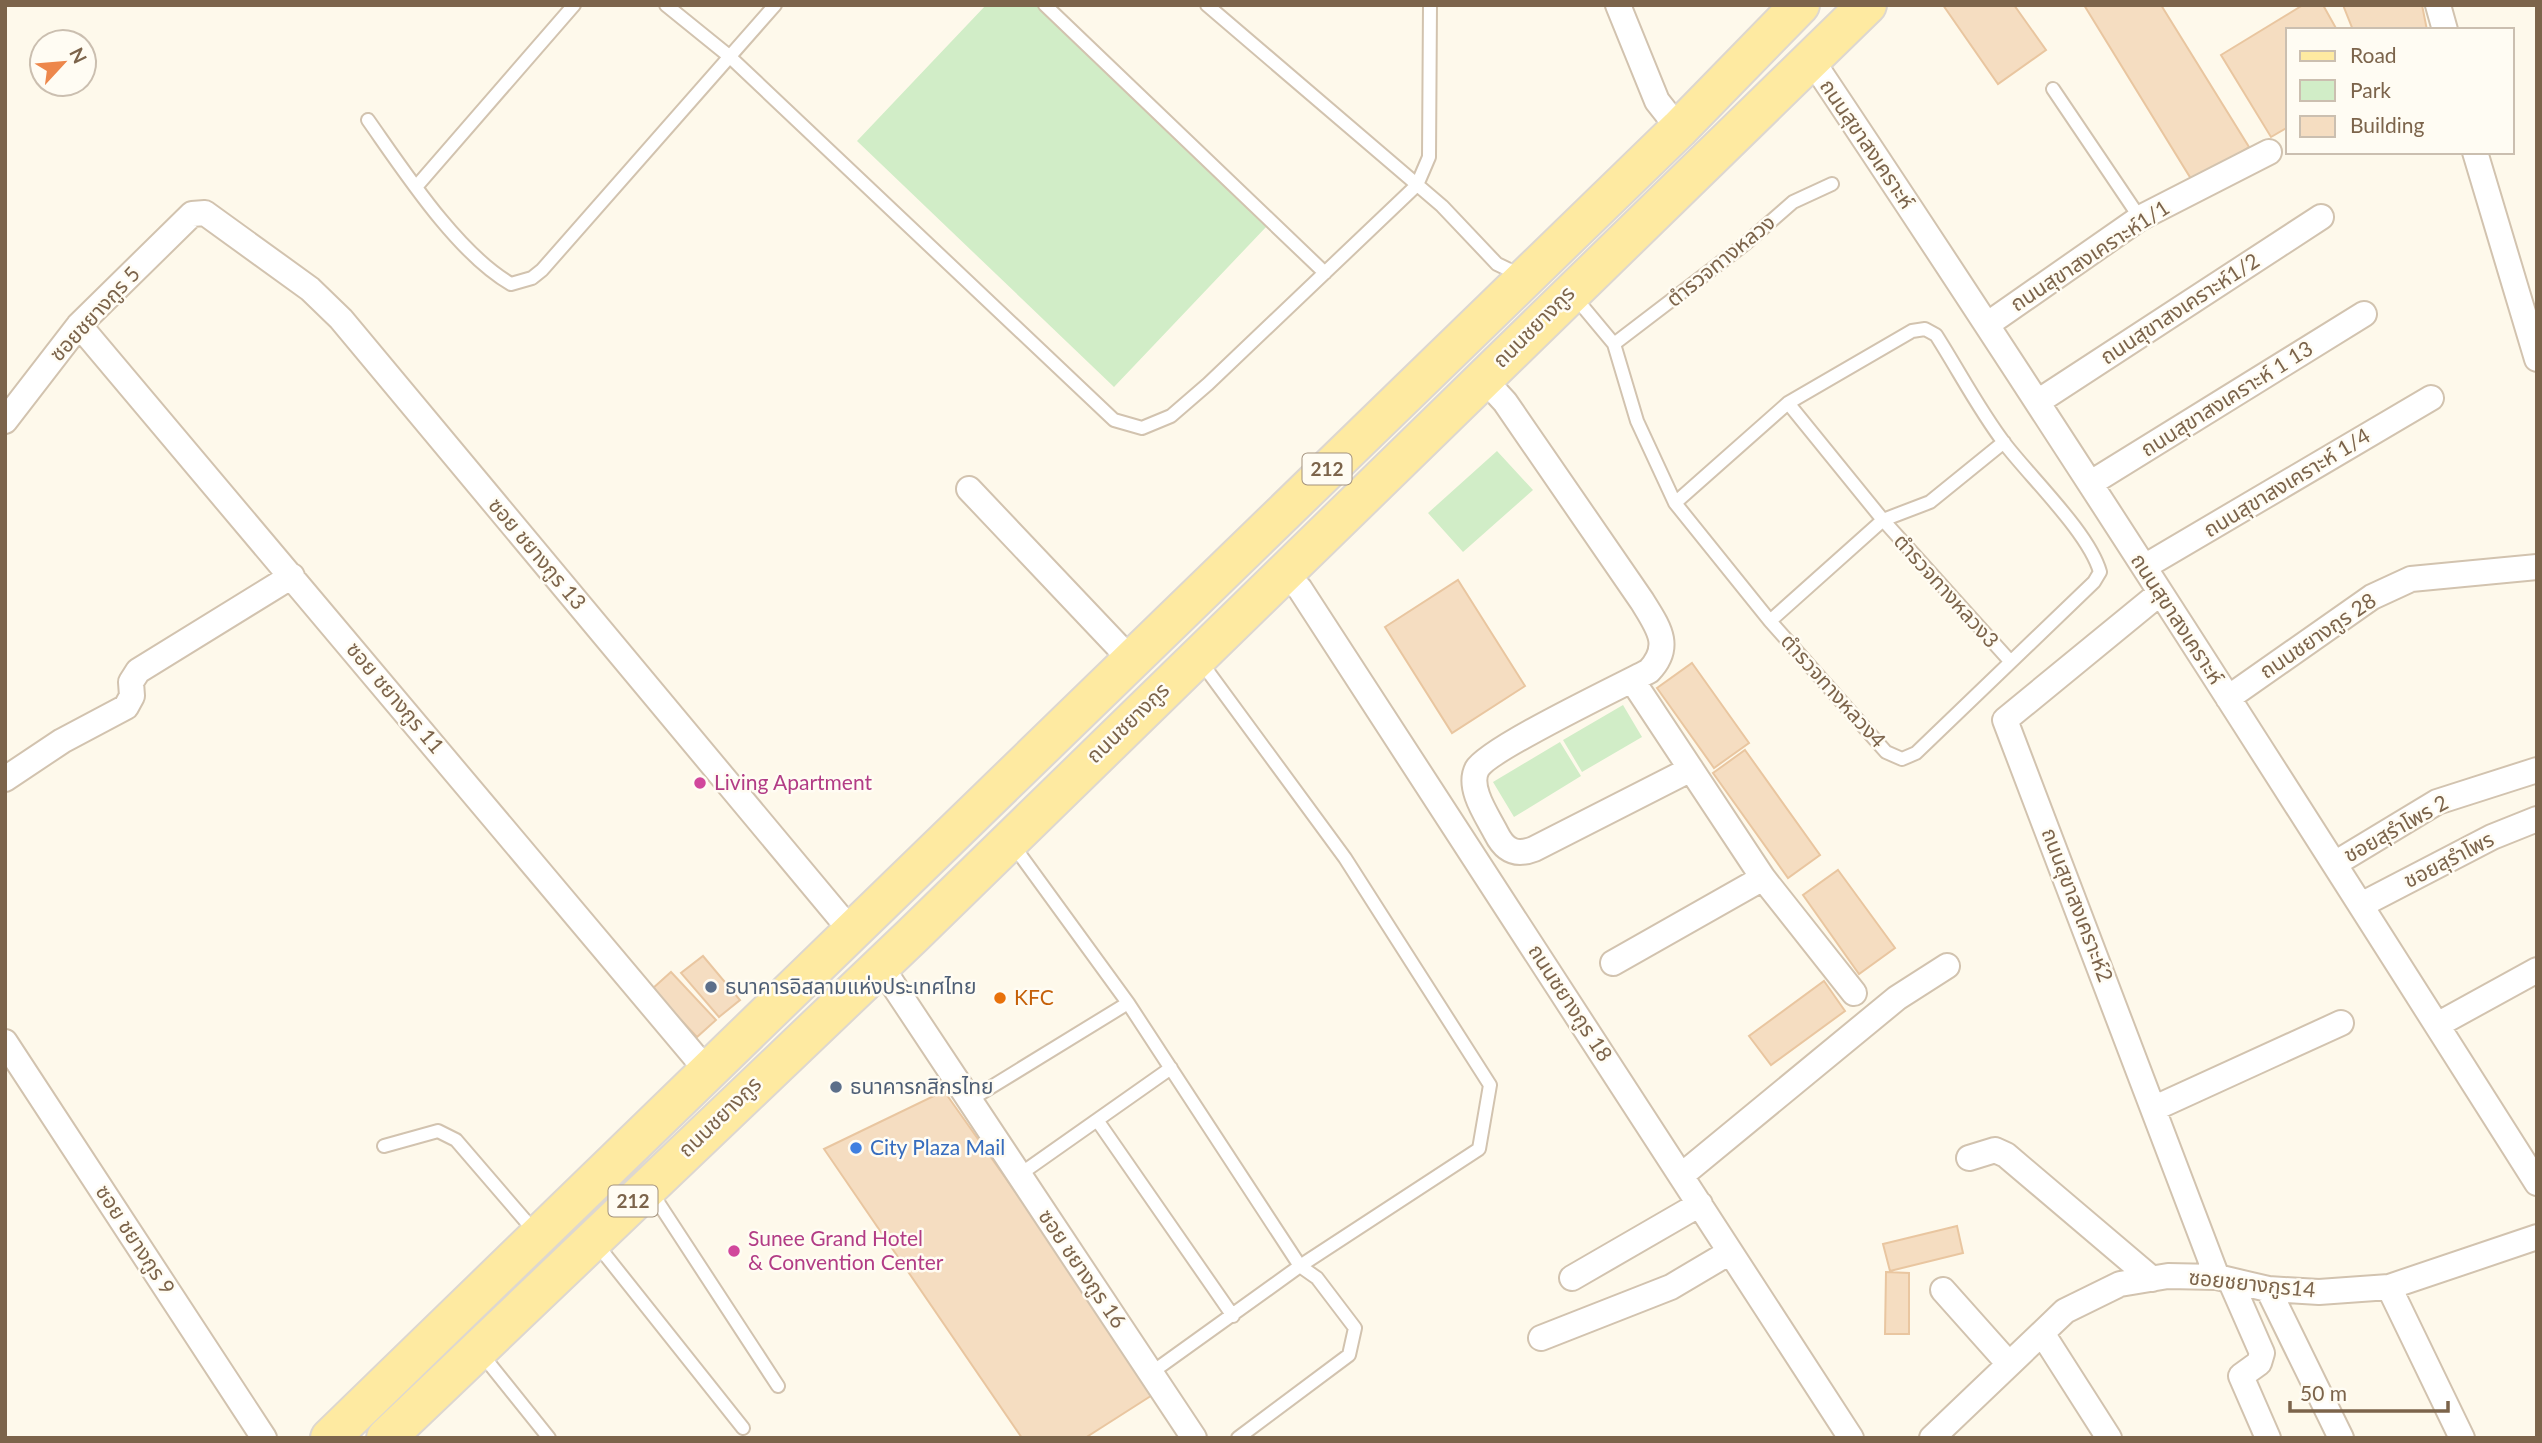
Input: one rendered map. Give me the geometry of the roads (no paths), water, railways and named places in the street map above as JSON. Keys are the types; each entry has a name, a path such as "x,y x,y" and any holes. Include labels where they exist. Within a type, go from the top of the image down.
{"main road":[{"name":"ถนนชยางกูร","path":"330,1438 1679,129 1800,5"},
{"name":"ถนนชยางกูร","path":"386,1438 880,965 1867,5"},
{"path":"1526,277 1562,299"},
{"path":"852,932 880,965"}],"street":[{"path":"1618,5 1657,101 1679,129"},
{"path":"2438,5 2444,28"},
{"name":"ถนนสุขาสงเคราะห์","path":"1811,59 2039,401 2160,593 2363,904 2537,1183"},
{"name":"ถนนสุขาสงเคราะห์1/1","path":"1988,324 2140,218 2269,152"},
{"path":"2477,154 2537,359"},
{"name":"ซอย ชยางกูร 13","path":"192,214 205,213 310,289 341,319 852,932"},
{"name":"ซอยชยางกูร 5","path":"5,421 79,325 192,214"},
{"name":"ถนนสุขาสงเคราะห์1/2","path":"2039,401 2321,217"},
{"name":"ถนนสุขาสงเคราะห์ 1 13","path":"2091,483 2364,314"},
{"name":"ซอย ชยางกูร 11","path":"79,325 708,1072"},
{"path":"1483,378 1505,402 1658,626 1662,644 1660,659 1649,671 1485,760 1476,771 1475,790 1500,841 1509,850 1521,854 1691,769"},
{"name":"ถนนสุขาสงเคราะห์ 1/4","path":"2144,567 2431,398"},
{"path":"969,489 1132,661"},
{"name":"ถนนชยางกูร 28","path":"2228,698 2372,597 2412,579 2537,567"},
{"name":"ถนนชยางกูร 18","path":"1283,572 1300,589 1852,1438"},
{"path":"5,779 62,741 126,707 132,696 131,682 138,671 292,576"},
{"name":"ถนนสุขาสงเคราะห์2","path":"2160,593 2005,720 2224,1279 2262,1353 2259,1363 2241,1376 2242,1385 2268,1438"},
{"path":"1632,680 1763,878 1854,993"},
{"name":"ชอยสุรำโพร 2","path":"2336,863 2437,802 2537,771"},
{"name":"ชอยสุรำโพร","path":"2363,904 2492,837 2537,819"},
{"path":"1613,962 1763,878"},
{"name":"ซอย ชยางกูร 16","path":"880,965 1194,1438"},
{"path":"1682,1175 1897,998 1947,966"},
{"path":"2437,1025 2537,970"},
{"path":"2155,1108 2341,1023"},
{"name":"ซอย ชยางกูร 9","path":"5,1042 264,1438"},
{"path":"1969,1158 1995,1150 2006,1155 2152,1279"},
{"path":"1572,1278 1700,1203"},
{"name":"ซอยชยางกูร14","path":"1931,1438 2065,1311 2120,1284 2168,1276 2224,1279 2269,1289 2319,1292 2389,1287 2537,1237"},
{"path":"1541,1338 1671,1287 1730,1252"},
{"path":"2389,1287 2462,1438"},
{"path":"2269,1289 2342,1438"},
{"path":"1943,1290 2009,1364"},
{"path":"2042,1333 2109,1438"}],"lane":[{"path":"416,187 574,5"},
{"path":"666,5 729,56 1114,420 1142,428 1171,415 1417,185 1429,157 1430,5"},
{"path":"368,120 416,187 497,276 511,284 522,282 542,270 775,5"},
{"path":"1045,5 1325,273"},
{"path":"1207,5 1442,206 1497,264 1526,277"},
{"path":"2053,89 2140,218"},
{"name":"ตำรวจทางหลวง","path":"1614,344 1745,244 1793,202 1832,184"},
{"path":"1562,299 1614,344 1637,421 1675,503 1770,621"},
{"path":"1675,503 1788,404 1912,331 1925,329 1936,335 2004,442 2096,560 2099,572 2094,582 2010,661"},
{"path":"1788,404 1883,520 1930,502 2004,442"},
{"name":"ตำรวจทางหลวง4","path":"1883,520 1770,621 1886,752 1902,759 1916,753 2010,661"},
{"name":"ตำรวจทางหลวง3","path":"1883,520 2010,661"},
{"path":"1151,1373 1300,1266 1479,1149 1490,1085 1345,858 1212,674 1196,657"},
{"path":"1008,839 1128,1003 1300,1266 1317,1278 1355,1328 1349,1355 1238,1438"},
{"path":"970,1100 1128,1003"},
{"path":"1019,1175 1171,1068"},
{"path":"1097,1120 1233,1315"},
{"path":"384,1146 438,1131 456,1140 538,1236"},
{"path":"648,1187 778,1386"},
{"path":"593,1239 743,1428"},
{"path":"477,1349 549,1438"}],"place":[{"name":"Living Apartment","path":"700,783"},
{"name":"ธนาคารอิสลามแห่งประเทศไทย","path":"711,987"},
{"name":"KFC","path":"1000,998"},
{"name":"ธนาคารกสิกรไทย","path":"836,1087"},
{"name":"City Plaza Mail","path":"856,1148"},
{"name":"Sunee Grand Hotel & Convention Center","path":"734,1251"}]}
